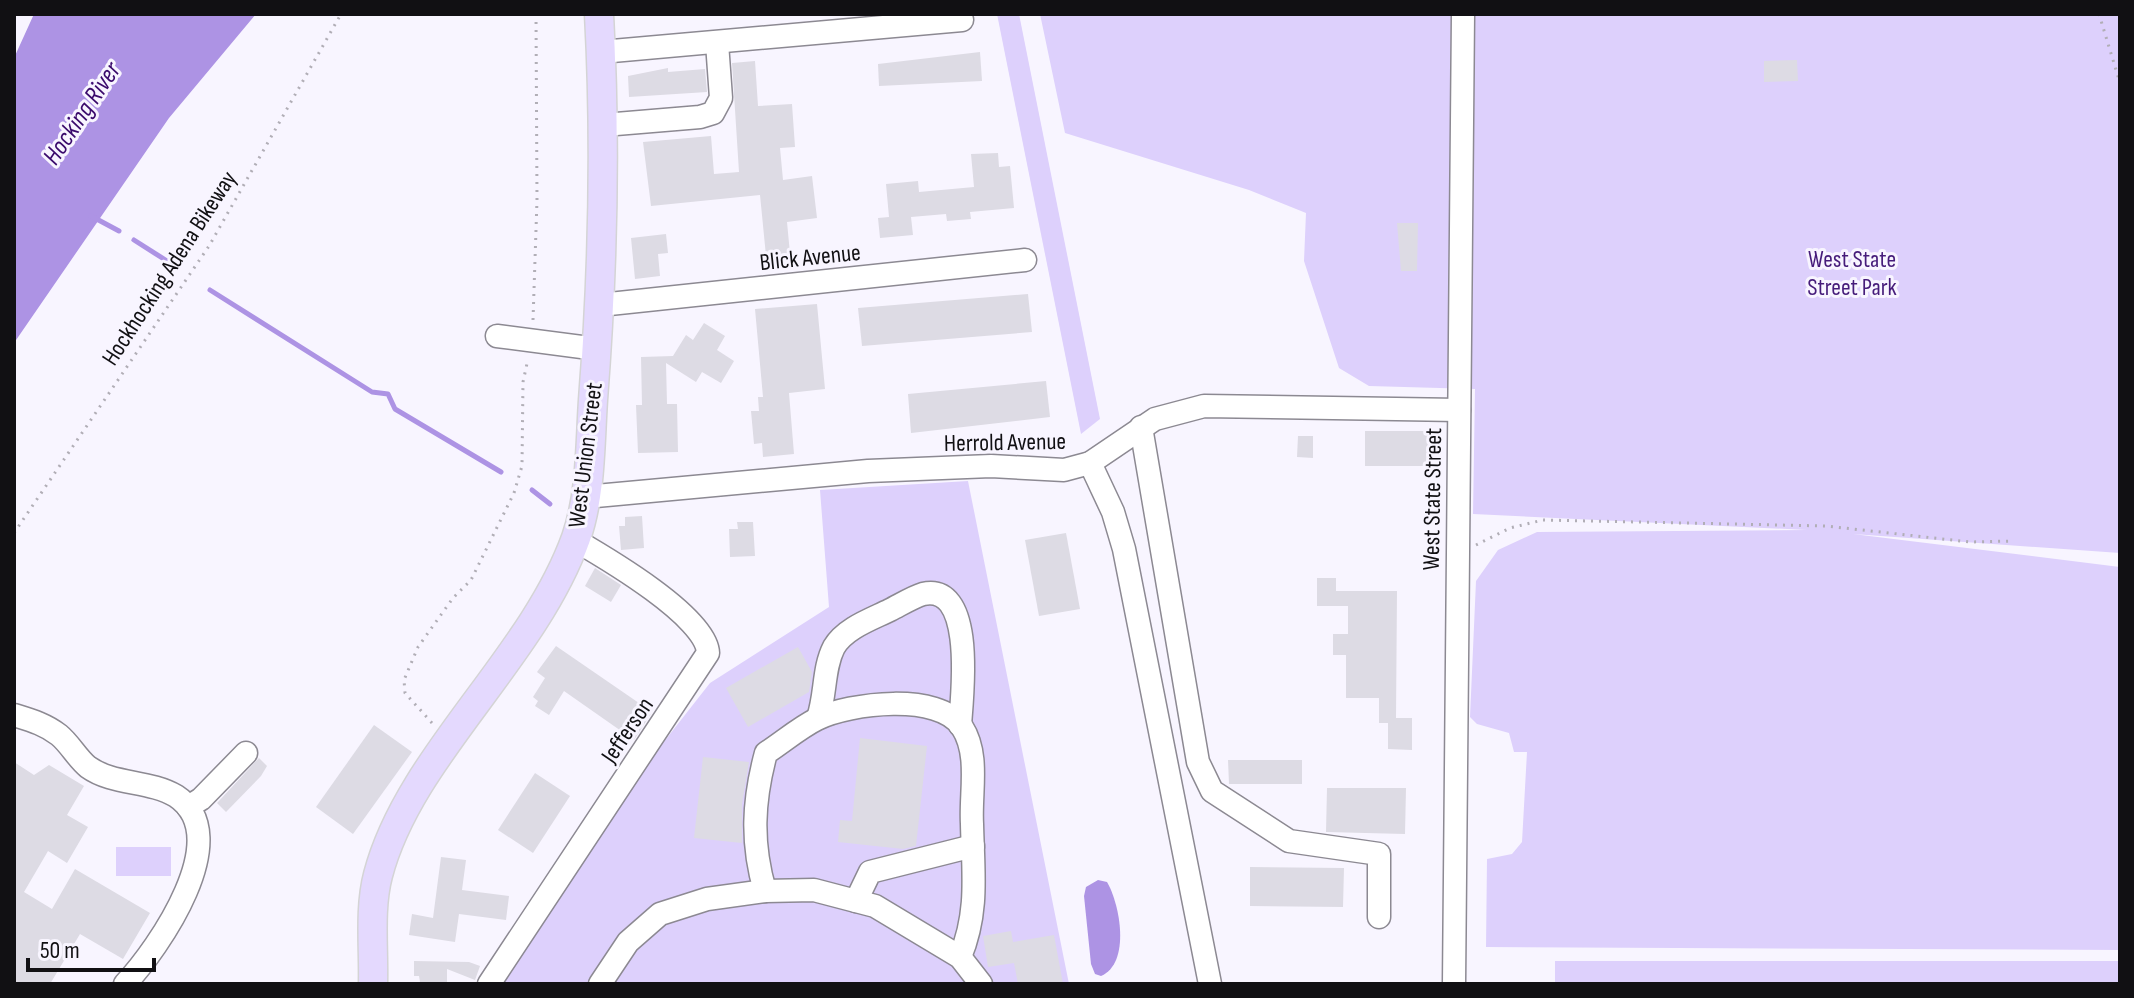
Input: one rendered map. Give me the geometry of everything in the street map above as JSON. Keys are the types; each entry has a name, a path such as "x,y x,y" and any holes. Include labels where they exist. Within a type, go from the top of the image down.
{"main road":[{"name":"West Union Street","path":"373,984 375,890 393,835 436,763 538,615 575,540 585,497 600,305 604,125 599,14"}],"street":[{"name":"West State Street","path":"1454,984 1463,14"},
{"path":"601,52 962,20"},
{"path":"604,125 700,117 713,113 721,98 717,43"},
{"name":"Blick Avenue","path":"600,305 1025,260"},
{"path":"497,336 597,349"},
{"name":"Herrold Avenue","path":"585,497 868,471 991,466 1064,470 1090,463 1141,427 1168,414 1204,406 1459,410"},
{"path":"1141,427 1198,762 1205,781 1212,791 1289,841 1379,854 1379,917"},
{"path":"1090,463 1113,512 1124,549 1210,984"},
{"name":"Jefferson","path":"489,984 708,653 701,633 649,586 575,540"},
{"path":"818,718 826,694 827,661 836,643 855,628 925,593 941,596 955,608 961,627 960,725 973,759 976,895 971,932 960,957"},
{"path":"765,891 754,838 757,787 766,753 818,718 859,706 918,704 945,712 960,725"},
{"path":"14,715 39,723 59,735 89,767 113,777 154,786 188,807 196,824 198,846 193,877 144,964 125,984"},
{"path":"188,807 201,799 246,753"},
{"path":"856,901 870,872 973,846"},
{"path":"600,984 628,942 660,914 707,899 765,891 814,890 875,906 960,957 981,984"}],"path":[{"name":"Hockhocking Adena Bikeway","path":"14,533 209,246 341,14"},
{"path":"429,731 431,719 405,693 404,680 418,647 453,598 471,580 514,493 522,466 523,382 532,339 537,200 536,14"},
{"path":"2099,14 2120,83"},
{"path":"1457,551 1467,550 1510,528 1543,520 1826,526 1970,542 2014,541"}],"green space":[{"path":"997,14 1019,14 1100,419 1081,434"},
{"name":"West State Street Park","path":"1040,14 2120,14 2120,553 1853,534 2120,567 2120,950 1486,947 1487,859 1512,854 1522,842 1527,752 1514,752 1509,733 1477,724 1470,717 1476,581 1498,550 1537,532 1807,530 1473,514 1475,389 1369,386 1339,368 1304,261 1306,213 1249,190 1065,133"},
{"path":"968,481 1069,984 500,984 648,762 710,683 829,607 820,490"},
{"path":"116,847 171,847 171,876 116,876"},
{"path":"1555,961 2120,961 2120,984 1555,984"}],"water":[{"name":"Hocking River","path":"34,14 256,14 169,118 14,343 14,58"},
{"path":"1098,880 1107,882 1112,892 1120,932 1116,959 1101,976 1095,974 1091,964 1084,896 1086,887"}],"building":[{"path":"980,52 982,81 879,86 878,64"},
{"path":"1797,60 1798,81 1764,82 1764,61"},
{"path":"755,61 758,106 792,104 795,147 780,148 783,180 812,176 817,218 787,222 791,264 767,266 760,195 651,206 643,142 711,136 714,174 739,172 732,63"},
{"path":"668,68 668,72 705,69 707,92 629,97 628,76"},
{"path":"998,153 999,167 1010,166 1014,208 970,212 971,219 947,221 946,214 911,217 913,235 880,238 878,218 889,217 886,184 918,181 919,192 974,187 971,154"},
{"path":"1397,223 1418,223 1417,271 1401,271"},
{"path":"666,234 668,253 658,254 660,276 635,279 631,238"},
{"path":"1028,294 1032,332 862,346 858,308"},
{"path":"817,304 825,389 789,393 794,454 763,457 762,443 754,444 751,411 759,411 758,397 763,397 755,309"},
{"path":"704,323 725,336 717,350 734,361 721,383 702,372 696,382 666,363 667,404 677,404 678,452 638,453 636,405 642,405 641,357 673,356 686,335 693,340"},
{"path":"1046,381 1050,417 911,433 908,394"},
{"path":"1365,431 1430,431 1430,466 1365,466"},
{"path":"1298,436 1313,436 1313,458 1297,457"},
{"path":"642,516 644,548 621,550 619,526 625,526 625,517"},
{"path":"737,522 753,522 755,556 730,557 729,529 738,529"},
{"path":"1066,533 1080,609 1039,616 1025,540"},
{"path":"595,568 621,585 611,602 585,586"},
{"path":"1317,578 1336,578 1336,591 1397,591 1396,718 1412,718 1412,750 1388,749 1388,723 1379,723 1379,698 1346,698 1346,655 1333,655 1333,634 1348,634 1348,606 1317,606"},
{"path":"556,646 652,712 634,740 564,691 549,715 535,706 538,701 533,697 545,678 537,672"},
{"path":"798,647 812,672 809,692 748,727 726,688"},
{"path":"374,725 412,752 353,834 316,807"},
{"path":"860,738 927,746 916,846 903,849 838,842 840,820 852,821"},
{"path":"703,757 749,762 742,804 742,843 694,838"},
{"path":"259,758 267,766 261,776 226,812 217,803"},
{"path":"1228,760 1302,760 1302,784 1229,784"},
{"path":"14,762 34,775 49,765 84,786 67,815 88,827 67,863 48,851 24,892 52,909 75,869 150,913 123,959 80,934 50,984 14,984"},
{"path":"535,773 570,796 533,853 498,830"},
{"path":"1327,788 1406,788 1405,834 1326,832"},
{"path":"441,857 466,860 462,890 509,896 506,920 459,914 455,942 409,935 412,914 433,918"},
{"path":"1250,867 1344,868 1343,907 1250,906"},
{"path":"1011,931 1013,942 1054,935 1063,984 1018,984 1014,963 988,967 983,936"},
{"path":"414,961 469,962 480,966 475,980 447,969 447,984 429,984 420,982 419,976 414,976"}],"waterway":[{"path":"91,216 119,231"},
{"path":"134,240 167,261"},
{"path":"210,290 372,392 388,394 395,409 501,472"},
{"path":"532,490 550,504"}]}
